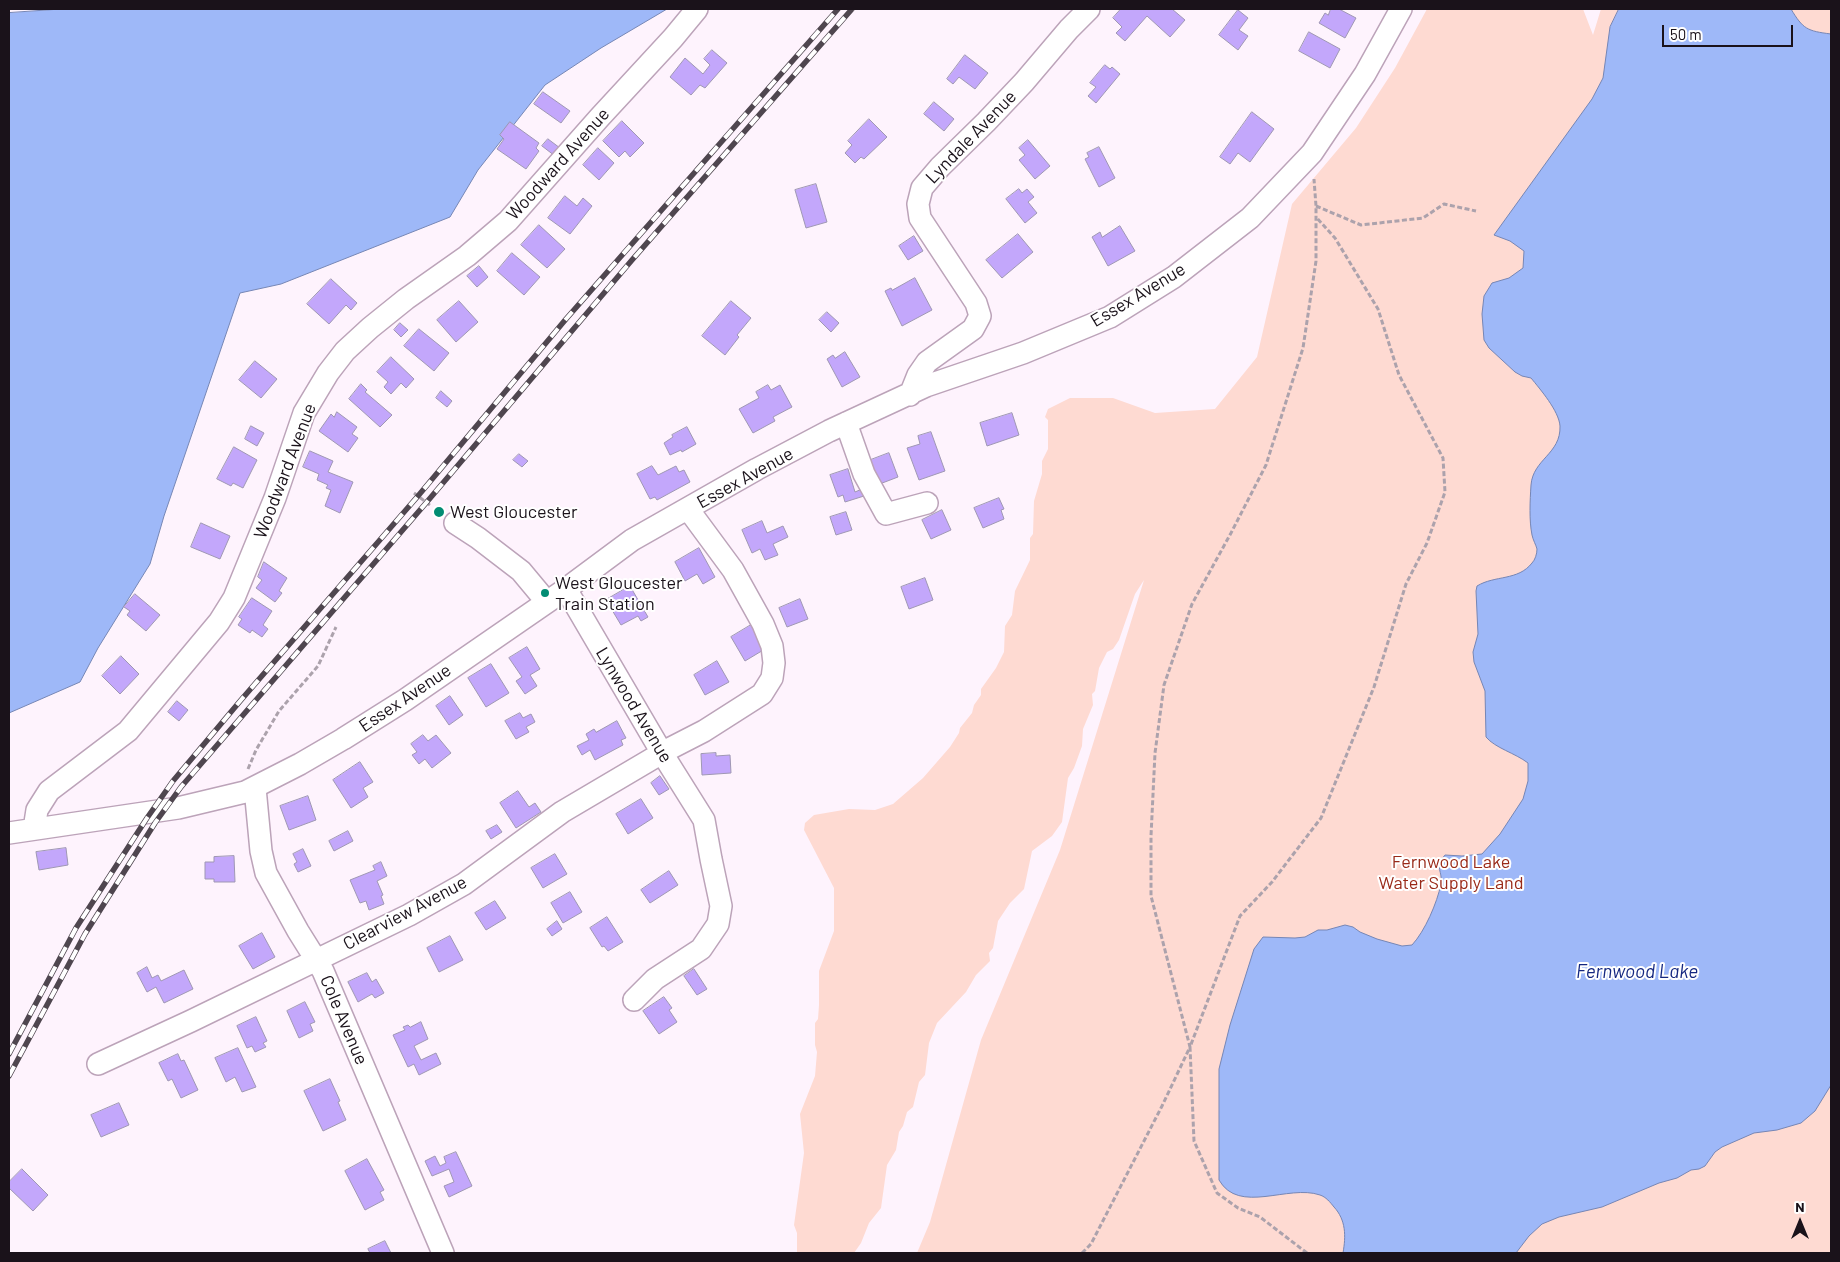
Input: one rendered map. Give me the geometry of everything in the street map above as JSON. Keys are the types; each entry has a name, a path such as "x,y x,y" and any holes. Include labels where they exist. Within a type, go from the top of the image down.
{"street":[{"name":"Woodward Avenue","path":"34,829 37,810 49,791 128,731 219,622 234,598 275,498 304,413 345,351 406,299 467,256 508,221 697,9"},
{"name":"Lyndale Avenue","path":"910,395 918,376 927,362 973,329 980,316 976,304 920,218 918,204 922,188 940,167 1024,82 1069,29 1089,9"},
{"name":"Essex Avenue","path":"9,833 178,808 250,790 300,764 404,700 566,589 632,540 757,469 846,423 926,386 1023,353 1110,316 1174,277 1250,218 1312,153 1365,74 1401,9"},
{"path":"846,423 864,474 886,514 927,504"},
{"name":"Clearview Avenue","path":"98,1064 410,915 464,884 562,812 762,694 772,678 774,663 772,646 763,624 733,570 688,509"},
{"path":"454,523 478,538 521,571 546,601"},
{"name":"Lynwood Avenue","path":"566,589 662,753 704,820 722,906 718,924 701,949 655,979 634,1000"},
{"name":"Cole Avenue","path":"250,790 266,873 315,960 323,970 443,1253"}],"path":[{"path":"1307,1253 1260,1217 1238,1208 1217,1194 1194,1141 1190,1047 1151,896 1151,836 1155,753 1164,685 1192,604 1266,465 1302,348 1316,260 1316,206 1312,153"},
{"path":"1316,206 1361,225 1423,218 1444,204 1476,212"},
{"path":"1082,1253 1091,1244 1190,1047 1240,916 1272,882 1321,818 1374,687 1406,584 1427,543 1445,492 1443,458 1399,375 1378,309 1335,238 1316,217"},
{"path":"414,493 431,506"},
{"path":"250,790 248,768 256,750 279,711 318,666 336,627"}],"green space":[{"name":"Fernwood Lake Water Supply Land","path":"1427,9 1583,9 1593,35 1601,9 1831,9 1831,1253 917,1253 930,1222 981,1040 1060,850 1144,580 1135,594 1119,640 1113,649 1107,652 1099,668 1095,691 1092,694 1093,705 1083,729 1082,746 1068,778 1062,822 1052,836 1032,851 1024,889 1010,903 998,921 993,948 989,953 990,961 976,975 966,992 937,1023 929,1043 925,1075 919,1082 913,1107 907,1112 899,1132 896,1150 887,1165 881,1208 869,1223 861,1243 854,1253 797,1253 797,1233 794,1225 804,1153 800,1114 815,1076 817,1052 815,1045 815,1023 818,1019 819,971 834,931 834,888 804,830 805,823 814,815 849,809 875,810 893,804 923,778 950,747 960,728 972,713 974,705 981,695 981,689 996,668 1004,652 1005,626 1012,615 1015,591 1030,560 1034,501 1042,474 1042,461 1048,449 1048,420 1045,417 1048,409 1070,398 1113,398 1155,413 1215,409 1257,357 1292,204 1356,128 1395,68"}],"water":[{"path":"61,9 667,9 601,48 545,85 478,170 450,217 281,284 240,293 164,516 150,564 98,648 80,682 9,713 9,13"},
{"name":"Fernwood Lake","path":"1619,9 1791,9 1806,28 1816,32 1831,34 1831,1085 1815,1111 1801,1123 1777,1130 1754,1133 1722,1147 1715,1152 1705,1166 1699,1169 1691,1170 1677,1178 1659,1183 1602,1207 1559,1217 1542,1224 1529,1236 1516,1253 1343,1253 1345,1234 1341,1217 1324,1197 1307,1193 1251,1197 1239,1196 1228,1190 1219,1180 1219,1069 1230,1025 1254,949 1263,937 1305,937 1318,930 1327,930 1345,925 1377,939 1402,946 1412,945 1426,925 1437,900 1441,884 1439,866 1445,855 1482,854 1500,834 1523,799 1528,781 1528,763 1486,737 1485,691 1474,662 1473,652 1478,634 1476,591 1477,586 1491,580 1520,573 1534,560 1537,549 1532,537 1530,523 1531,485 1533,476 1541,462 1556,443 1560,426 1553,407 1531,378 1515,372 1489,348 1484,340 1482,314 1484,296 1492,283 1509,278 1523,268 1524,251 1510,241 1494,235 1592,99 1603,78 1610,27"}],"building":[{"path":"1121,9 1172,9 1185,20 1170,37 1147,16 1125,41 1116,33 1122,27 1113,18"},
{"path":"1331,9 1339,9 1356,18 1345,38 1319,23 1325,13 1328,15"},
{"path":"1238,10 1248,18 1239,30 1248,36 1238,50 1219,35"},
{"path":"1309,32 1340,49 1330,68 1299,51"},
{"path":"712,50 727,63 705,88 700,85 691,95 670,77 685,58 703,74 710,65 704,59"},
{"path":"965,55 988,73 975,89 959,77 953,84 947,79"},
{"path":"1105,65 1110,69 1112,67 1120,74 1096,103 1088,96 1096,87 1090,83"},
{"path":"543,92 570,111 561,123 534,104"},
{"path":"934,102 954,119 944,131 924,114"},
{"path":"1252,112 1274,129 1250,162 1238,153 1230,164 1220,157"},
{"path":"869,119 887,137 864,159 861,157 855,163 845,153 852,145 848,141"},
{"path":"622,121 644,143 630,157 625,151 619,157 603,141"},
{"path":"510,122 539,143 536,148 539,151 526,169 497,149 504,139 500,135"},
{"path":"548,139 560,148 555,156 542,146"},
{"path":"1028,140 1050,166 1035,179 1019,160 1025,155 1019,148"},
{"path":"1099,147 1115,178 1099,187 1085,159 1089,157 1087,153"},
{"path":"598,148 614,163 599,180 583,165"},
{"path":"816,184 827,222 806,228 795,190"},
{"path":"1019,189 1022,193 1027,189 1034,197 1028,202 1037,213 1025,223 1006,199"},
{"path":"565,196 577,206 583,198 592,206 570,234 548,218"},
{"path":"539,225 565,249 547,268 521,245"},
{"path":"1120,226 1135,251 1108,266 1092,237 1100,232 1102,237"},
{"path":"1018,234 1033,252 1002,278 986,260"},
{"path":"914,236 923,251 908,260 899,246"},
{"path":"512,253 540,277 524,295 497,271"},
{"path":"479,266 488,277 477,287 467,276"},
{"path":"915,278 932,310 902,326 885,291 891,288 892,290"},
{"path":"331,279 357,303 351,310 346,305 329,324 307,304"},
{"path":"459,301 478,322 456,342 437,320"},
{"path":"731,301 751,318 737,335 739,337 725,355 702,336"},
{"path":"827,312 839,323 831,332 819,320"},
{"path":"400,323 408,330 401,337 394,330"},
{"path":"419,329 449,353 434,371 404,346"},
{"path":"845,352 860,377 842,387 827,359 833,355 835,358"},
{"path":"391,357 414,379 406,388 401,383 391,394 384,387 388,382 377,372"},
{"path":"255,361 277,379 261,398 239,380"},
{"path":"361,384 367,390 365,392 392,415 380,427 349,399"},
{"path":"768,385 771,390 780,385 792,407 773,417 775,421 753,433 739,409 759,398 756,392"},
{"path":"441,391 452,401 447,407 436,398"},
{"path":"337,412 357,427 352,434 358,438 348,452 319,431 331,414 334,417"},
{"path":"1012,413 1019,435 987,446 980,423"},
{"path":"251,426 264,433 257,446 245,439"},
{"path":"687,427 696,444 682,452 681,450 670,455 664,443 673,437 672,435"},
{"path":"931,432 945,471 919,480 907,448 920,444 918,436"},
{"path":"234,447 257,460 243,488 233,483 231,486 217,479"},
{"path":"310,451 333,461 328,472 353,482 340,513 325,506 331,490 326,488 328,485 317,480 319,474 303,467"},
{"path":"889,453 898,477 877,485 868,461"},
{"path":"519,454 528,461 522,467 513,460"},
{"path":"652,466 658,475 676,466 679,472 684,470 690,482 657,500 655,497 650,499 637,474"},
{"path":"848,469 855,492 862,489 864,496 845,502 843,495 838,497 830,475"},
{"path":"999,498 1004,509 1001,510 1004,519 983,528 974,508"},
{"path":"942,510 951,530 931,539 922,520"},
{"path":"846,512 852,530 836,535 830,517"},
{"path":"762,521 767,533 783,526 788,537 773,544 778,555 765,560 760,549 752,553 742,530"},
{"path":"201,523 230,536 220,559 191,547"},
{"path":"699,548 715,577 703,584 697,574 685,581 675,562"},
{"path":"264,562 287,578 279,591 282,593 275,602 256,588 262,580 258,577"},
{"path":"925,578 933,600 909,609 901,587"},
{"path":"630,586 648,617 641,621 638,616 621,625 606,600"},
{"path":"135,594 160,615 146,631 127,615 130,611 124,607"},
{"path":"252,598 272,611 263,625 268,629 262,637 252,630 250,633 238,625 242,619 239,617"},
{"path":"800,599 808,619 787,627 779,608"},
{"path":"751,625 765,649 745,661 731,637"},
{"path":"527,647 540,669 530,675 537,686 525,694 516,681 522,677 509,658"},
{"path":"121,656 139,674 120,694 102,676"},
{"path":"717,661 729,682 705,695 694,675"},
{"path":"491,664 509,693 486,707 468,678"},
{"path":"450,696 463,715 449,725 436,706"},
{"path":"177,701 188,710 179,721 168,712"},
{"path":"520,713 523,718 531,714 535,722 526,727 529,732 516,739 505,721"},
{"path":"617,721 626,738 621,740 623,745 595,760 590,750 582,755 577,746 589,740 586,734 594,729 596,732"},
{"path":"423,735 428,741 436,735 451,753 432,768 425,759 419,764 412,755 417,752 411,744"},
{"path":"716,753 716,756 730,755 731,773 702,775 701,754"},
{"path":"360,762 373,782 363,788 368,797 351,808 333,780"},
{"path":"660,776 669,789 659,795 651,783"},
{"path":"518,791 529,807 535,803 541,812 516,828 500,803"},
{"path":"308,796 316,820 289,830 280,806"},
{"path":"641,799 653,818 628,834 616,814"},
{"path":"497,825 502,832 491,839 486,831"},
{"path":"348,831 353,841 334,851 329,841"},
{"path":"66,848 68,865 39,870 36,852"},
{"path":"303,849 311,866 298,872 294,864 297,862 293,854"},
{"path":"555,854 567,874 543,888 531,868"},
{"path":"234,856 235,882 214,882 214,879 205,879 205,862 214,862 214,857"},
{"path":"381,862 387,876 377,881 383,895 381,896 384,904 369,910 366,901 360,903 350,880 375,870 373,866"},
{"path":"669,871 678,885 650,903 641,890"},
{"path":"570,892 582,912 563,923 551,903"},
{"path":"495,901 506,918 486,930 475,913"},
{"path":"607,917 623,942 608,951 604,946 602,947 590,928"},
{"path":"557,921 562,929 552,936 547,929"},
{"path":"262,933 275,957 253,969 239,946"},
{"path":"450,936 463,960 439,972 427,948"},
{"path":"147,967 152,978 158,975 161,981 184,970 193,989 164,1003 156,987 147,992 137,973"},
{"path":"694,969 707,989 697,995 684,976"},
{"path":"367,973 372,982 376,979 384,993 375,998 372,994 358,1002 348,982"},
{"path":"664,997 672,1008 669,1010 677,1022 659,1034 643,1011"},
{"path":"305,1002 315,1022 310,1024 313,1031 299,1038 287,1011"},
{"path":"256,1017 267,1041 263,1043 266,1047 255,1052 252,1046 247,1048 237,1026"},
{"path":"421,1022 428,1039 414,1046 421,1060 436,1053 441,1064 419,1075 414,1064 408,1067 393,1035 405,1030 403,1027 408,1025 410,1027"},
{"path":"238,1048 256,1087 242,1092 235,1077 226,1082 215,1058"},
{"path":"178,1054 181,1061 184,1060 198,1090 181,1098 172,1079 168,1081 159,1063"},
{"path":"330,1079 346,1120 323,1131 304,1091"},
{"path":"119,1103 129,1125 101,1137 91,1115"},
{"path":"456,1152 472,1186 449,1197 444,1186 454,1182 449,1169 432,1176 425,1161 435,1156 440,1166 446,1163 444,1157"},
{"path":"367,1159 384,1190 380,1192 384,1200 365,1210 345,1171"},
{"path":"22,1169 48,1195 33,1211 9,1188 9,1182"},
{"path":"385,1241 391,1253 370,1253 368,1249"}],"railway":[{"path":"9,1054 76,928 173,781 418,496 566,319 838,9"},
{"path":"9,1076 85,934 155,823 181,787 632,260 852,9"}],"place":[{"name":"West Gloucester","path":"439,512"},
{"name":"West Gloucester Train Station","path":"545,593"}]}
